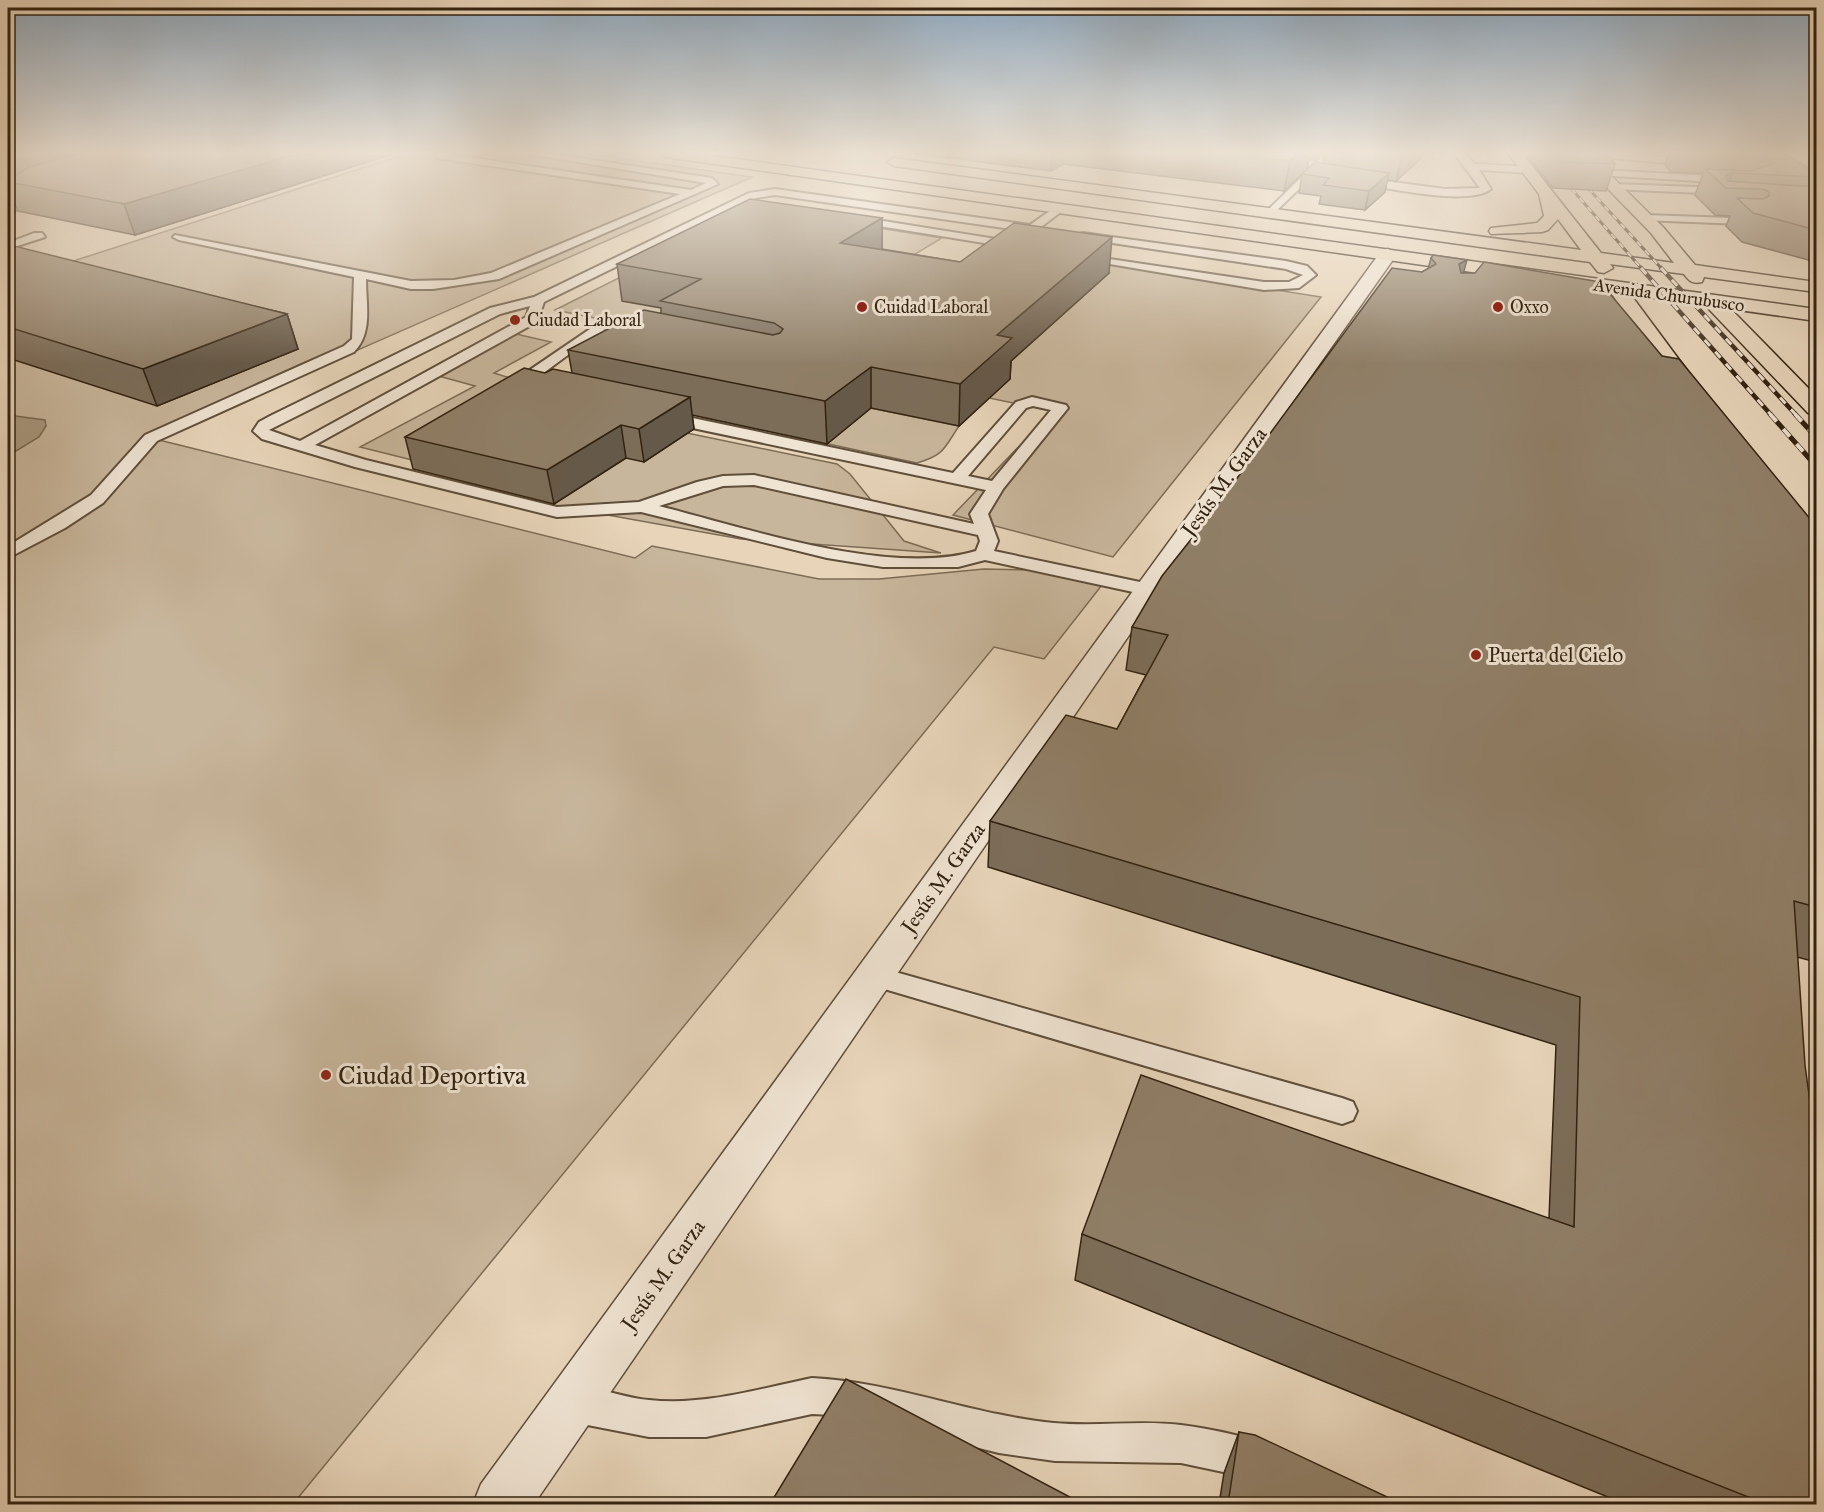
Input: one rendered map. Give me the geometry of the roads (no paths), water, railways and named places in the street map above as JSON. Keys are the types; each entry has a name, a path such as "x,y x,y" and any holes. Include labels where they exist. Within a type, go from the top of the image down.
{"main road":[{"name":"Avenida Churubusco","path":"1172,224 1816,315"},
{"name":"Avenida Churubusco","path":"1352,224 1816,287"},
{"path":"1355,224 1513,231 1545,224"},
{"path":"1571,224 1598,257 1677,375 1707,410"},
{"path":"1651,224 1690,270 1712,301 1816,408"}],"street":[{"name":"Jesús M. Garza","path":"501,1504 1147,590 1370,287 1388,254"}],"lane":[{"path":"179,237 360,275 436,286 466,284 495,276 616,224"},
{"path":"694,224 538,300 495,311 264,425 261,431 268,436 361,464 557,512 641,507 723,480 754,480 983,531"},
{"path":"880,224 1036,248"},
{"path":"992,224 1286,265 1303,269 1310,275 1303,283 1287,287 1264,286 1070,254"},
{"path":"1032,229 1040,224"},
{"path":"982,239 1002,225"},
{"path":"8,246 39,237 18,229"},
{"path":"1473,284 1484,268"},
{"path":"8,553 105,493 127,468 134,453 151,438 349,349 358,340 360,331 360,275"},
{"path":"302,446 532,319 538,300"},
{"path":"560,394 530,386 526,379 593,331 650,343"},
{"path":"957,478 1021,405 1032,401 1061,408 996,487 979,514 983,531 989,541 984,554"},
{"path":"652,414 996,487"},
{"path":"641,507 827,553 884,562 958,562 984,554 1147,590"},
{"path":"874,976 1342,1111"},
{"path":"572,1404 649,1419 706,1419 812,1396 852,1398 999,1434 1055,1442 1181,1444 1255,1458 1296,1473"}],"railway":[{"path":"1602,224 1642,269"},
{"path":"1620,224 1662,269"},
{"path":"1641,268 1772,416"},
{"path":"1661,268 1797,416"},
{"path":"1770,414 1816,466"},
{"path":"1795,414 1816,437"}],"place":[{"name":"Cuidad Laboral","path":"862,307"},
{"name":"Oxxo","path":"1498,307"},
{"name":"Ciudad Laboral","path":"515,320"},
{"name":"Puerta del Cielo","path":"1476,655"},
{"name":"Ciudad Deportiva","path":"326,1075"}]}
